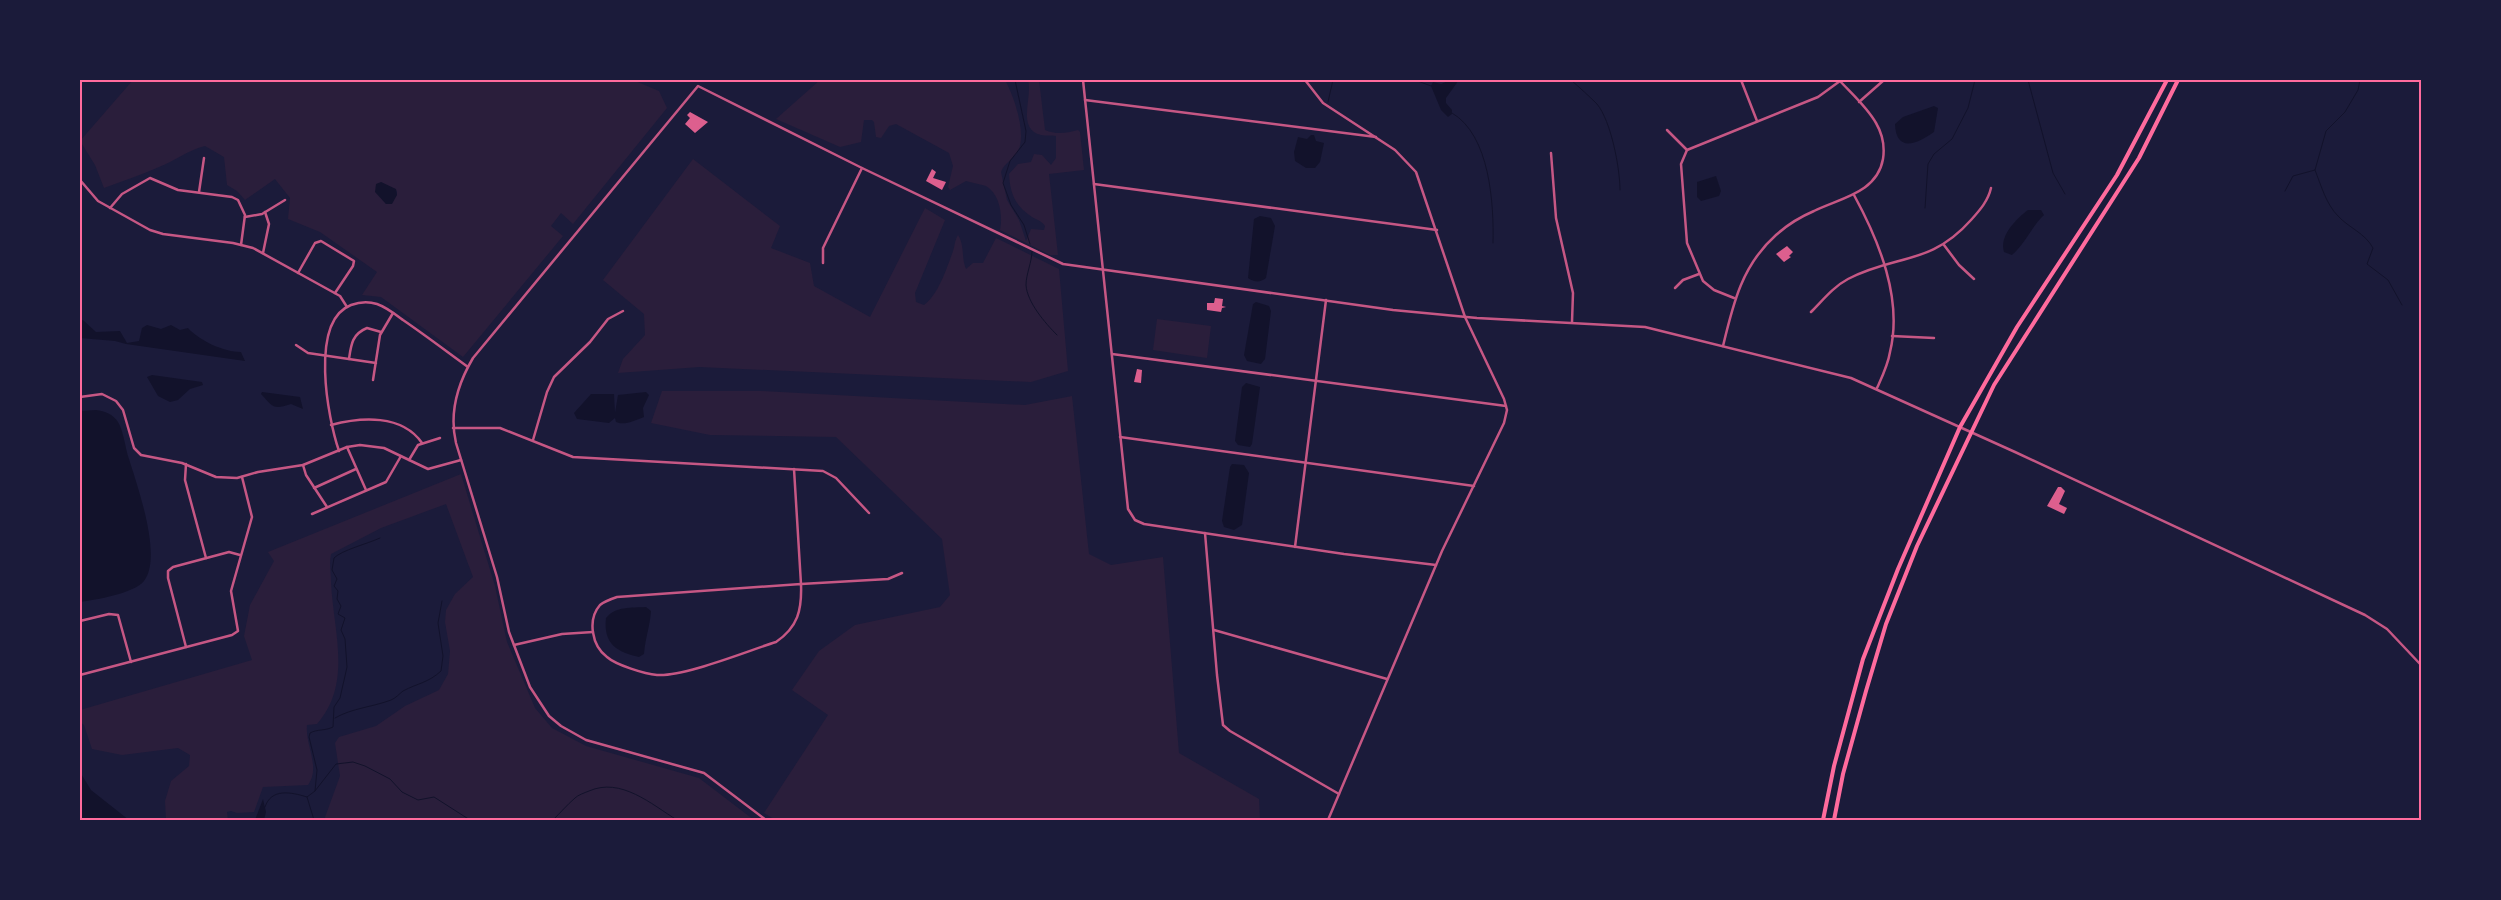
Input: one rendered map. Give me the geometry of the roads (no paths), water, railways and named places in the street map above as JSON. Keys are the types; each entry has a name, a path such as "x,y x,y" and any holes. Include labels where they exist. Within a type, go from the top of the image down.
{"main road":[{"path":"1823,820 1834,766 1863,659 1898,569 1960,427 2017,327 2117,175 2166,80"},
{"path":"1834,820 1843,774 1886,624 1916,546 1970,431 1994,385 2021,339 2139,158 2178,80"}],"street":[{"path":"1083,80 1128,509 1132,517 1144,524 1205,534 1436,565"},
{"path":"1306,80 1324,102 1402,156 1416,172 1465,317 1506,406 1504,423 1436,565 1328,820"},
{"path":"1741,80 1758,121"},
{"path":"1723,346 1735,298 1753,260 1775,236 1801,217 1853,195 1872,182 1880,168 1884,153 1881,132 1840,80 1818,97 1687,150 1681,164 1685,230 1698,274 1714,290 1735,298"},
{"path":"1859,102 1884,80"},
{"path":"766,820 704,773 595,743 561,726 549,716 536,697 514,645 506,620 497,577 461,460 454,428 455,401 468,367 505,317 698,86 1057,262 1103,270 1465,317 1645,327 1851,378 1877,388 2365,615 2387,629 2421,665"},
{"path":"1085,100 1377,137"},
{"path":"1666,130 1687,150"},
{"path":"1551,153 1556,218 1573,293 1572,322"},
{"path":"199,192 204,158"},
{"path":"823,263 824,248 862,168"},
{"path":"110,208 122,194 150,178 174,188 235,198 242,205 245,217 241,245"},
{"path":"80,180 98,201 164,234 241,245 263,253 335,293 347,307"},
{"path":"1094,184 1437,230"},
{"path":"1811,312 1837,286 1860,274 1922,256 1944,245 1960,233 1982,207 1989,198 1991,188"},
{"path":"1853,195 1876,237 1885,266 1892,310 1892,336 1888,363 1877,388"},
{"path":"245,217 266,212 285,200"},
{"path":"263,253 269,224 266,212"},
{"path":"298,273 315,243 321,241 354,261 335,293"},
{"path":"1944,245 1958,265 1974,279"},
{"path":"1675,288 1683,280 1698,274"},
{"path":"1295,547 1326,300"},
{"path":"339,451 331,424 326,389 327,356 330,326 347,307 370,302 383,306 468,367"},
{"path":"533,440 547,392 554,377 590,342 608,319 623,311"},
{"path":"374,380 381,332 393,313"},
{"path":"349,359 352,340 356,335 367,328 381,332"},
{"path":"1892,336 1934,338"},
{"path":"296,345 305,352 376,363"},
{"path":"1112,354 1506,406"},
{"path":"80,397 102,394 116,400 123,410 133,444 138,453 186,464 216,477 242,477 258,472 303,465 348,447 374,445 432,469 461,460"},
{"path":"331,424 360,419 382,420 415,434 422,443"},
{"path":"454,428 500,428 573,458 824,471 848,490 869,513"},
{"path":"1120,437 1474,486"},
{"path":"409,460 416,448 422,443 440,438"},
{"path":"348,447 366,490"},
{"path":"312,514 388,480 401,455"},
{"path":"186,464 186,480 206,558"},
{"path":"303,465 314,488 328,508"},
{"path":"794,468 801,584 802,601 798,618 793,628 783,638 776,642 678,674 656,675 614,662 602,653 593,632 593,621 601,604 617,597 801,584 888,578 902,573"},
{"path":"314,488 357,469"},
{"path":"80,675 232,635 238,631 231,591 252,517 242,477"},
{"path":"1205,534 1222,720 1225,728 1339,794"},
{"path":"186,647 168,578 168,571 173,567 229,552 240,555"},
{"path":"2421,571 2421,580"},
{"path":"80,622 110,614 118,615 131,662"},
{"path":"1214,630 1387,679"},
{"path":"514,645 562,634 593,632"}],"waterway":[{"path":"1015,80 1026,131 1025,142 1010,161 1003,183 1011,205 1024,225 1030,244"},
{"path":"1328,102 1333,80"},
{"path":"1415,80 1431,86"},
{"path":"1571,80 1597,104 1602,112 1610,133 1616,158 1620,190"},
{"path":"1925,208 1928,164 1934,154 1952,139 1968,108 1975,80"},
{"path":"2028,80 2053,173 2065,194"},
{"path":"2285,191 2293,176 2315,170 2326,131 2345,112 2358,90 2360,80"},
{"path":"1452,113 1465,123 1475,137 1482,154 1490,191 1493,243"},
{"path":"2315,170 2330,206 2342,220 2366,238 2373,248 2367,264 2388,280 2402,305"},
{"path":"1032,251 1026,281 1027,292 1037,312 1057,335"},
{"path":"265,807 268,801 277,794 288,793 307,797 315,791 317,770 309,737 310,733 333,727 334,707 340,698 347,667 345,639 341,630 345,618 338,614 341,606 337,599 338,591 334,586 337,579 332,570 334,558 380,538"},
{"path":"335,718 348,712 391,700 403,691 441,671 443,656 438,623 442,601"},
{"path":"315,791 336,764 353,762 390,779 402,792 418,800 434,797 470,820"},
{"path":"553,820 579,795 601,788 613,787 635,794 677,820"},
{"path":"307,797 314,820"}]}
